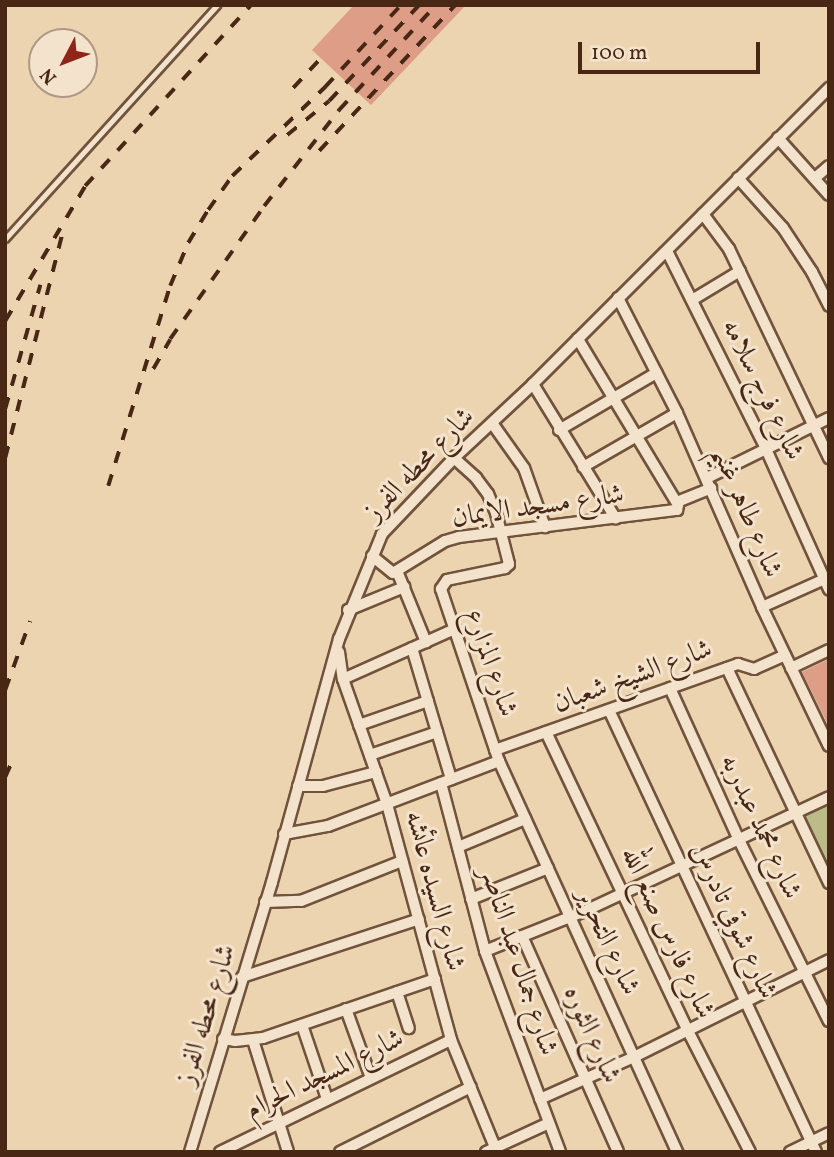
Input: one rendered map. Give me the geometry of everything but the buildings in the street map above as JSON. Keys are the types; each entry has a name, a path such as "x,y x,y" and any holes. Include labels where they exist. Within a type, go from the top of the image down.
{"street":[{"name":"شارع محطه الفرز","path":"190,1152 348,610 372,556 393,521 778,138 826,96"},
{"path":"778,138 829,195"},
{"path":"815,178 829,166"},
{"path":"738,178 783,228 812,272 829,306"},
{"path":"703,214 722,237 740,271 829,458"},
{"name":"شارع فرج سلامه","path":"667,251 766,449 827,582"},
{"path":"692,300 740,271"},
{"name":"شارع طاهر غنيم","path":"618,298 677,413 762,607 829,746"},
{"path":"578,339 678,504"},
{"path":"559,430 656,373"},
{"path":"533,384 616,519"},
{"path":"583,467 677,413"},
{"name":"شارع مسجد الايمان","path":"397,571 445,541 675,511 678,504 709,483 766,449 829,418"},
{"path":"492,423 524,467 545,527"},
{"path":"454,458 476,478 488,494 502,532"},
{"name":"شارع المزارع","path":"497,755 441,589 447,580 507,566 502,532"},
{"path":"372,556 390,572 397,571 426,642"},
{"path":"762,607 827,582"},
{"path":"348,610 404,587"},
{"path":"343,679 455,629"},
{"name":"شارع السيده عائشه","path":"339,639 343,679 387,804 451,1040 493,1150"},
{"name":"شارع جمال عبد الناصر","path":"412,648 437,732 458,847 485,951 560,1152"},
{"path":"791,668 829,650"},
{"name":"شارع الشيخ شعبان","path":"284,834 328,826 387,804 446,781 546,732 738,664 754,668 785,655"},
{"path":"727,668 829,883"},
{"name":"شارع محمد عبدربه","path":"670,688 739,840 829,1021"},
{"path":"359,725 428,701"},
{"name":"شارع شوقي تادرس","path":"609,710 813,1147"},
{"path":"370,755 437,732"},
{"name":"شارع فارس صنع الله","path":"546,732 688,1031 750,1152"},
{"name":"شارع التحرير","path":"497,755 677,1152"},
{"path":"298,786 323,786 376,772"},
{"path":"485,951 570,917 829,797"},
{"path":"458,847 525,819"},
{"path":"265,902 301,901 402,861"},
{"path":"471,899 548,868"},
{"path":"242,977 419,919"},
{"name":"شارع الثوره","path":"522,936 618,1152"},
{"path":"540,1099 634,1057 829,960"},
{"path":"223,1039 253,1040 435,979"},
{"path":"397,992 409,1028"},
{"path":"346,1009 371,1078"},
{"path":"302,1025 327,1099"},
{"path":"253,1040 288,1152"},
{"name":"شارع المسجد الحرام","path":"220,1152 277,1122 451,1040"},
{"path":"340,1152 471,1087"},
{"path":"493,1150 549,1123"},
{"path":"790,1152 813,1147 829,1133"}],"lane":[{"path":"5,239 217,5"}],"green space":[{"path":"829,801 829,880 798,816"}],"railway":[{"path":"5,321 85,186 251,5"},
{"path":"108,486 170,286 188,243 208,210 232,176 325,87 401,5"},
{"path":"287,135 329,101 419,5"},
{"path":"153,369 170,339 264,206 339,110 436,5"},
{"path":"319,151 455,5"},
{"path":"293,88 321,58"},
{"path":"5,458 62,234"},
{"path":"5,409 40,285"},
{"path":"5,690 30,621"},
{"path":"5,777 13,759"}]}
